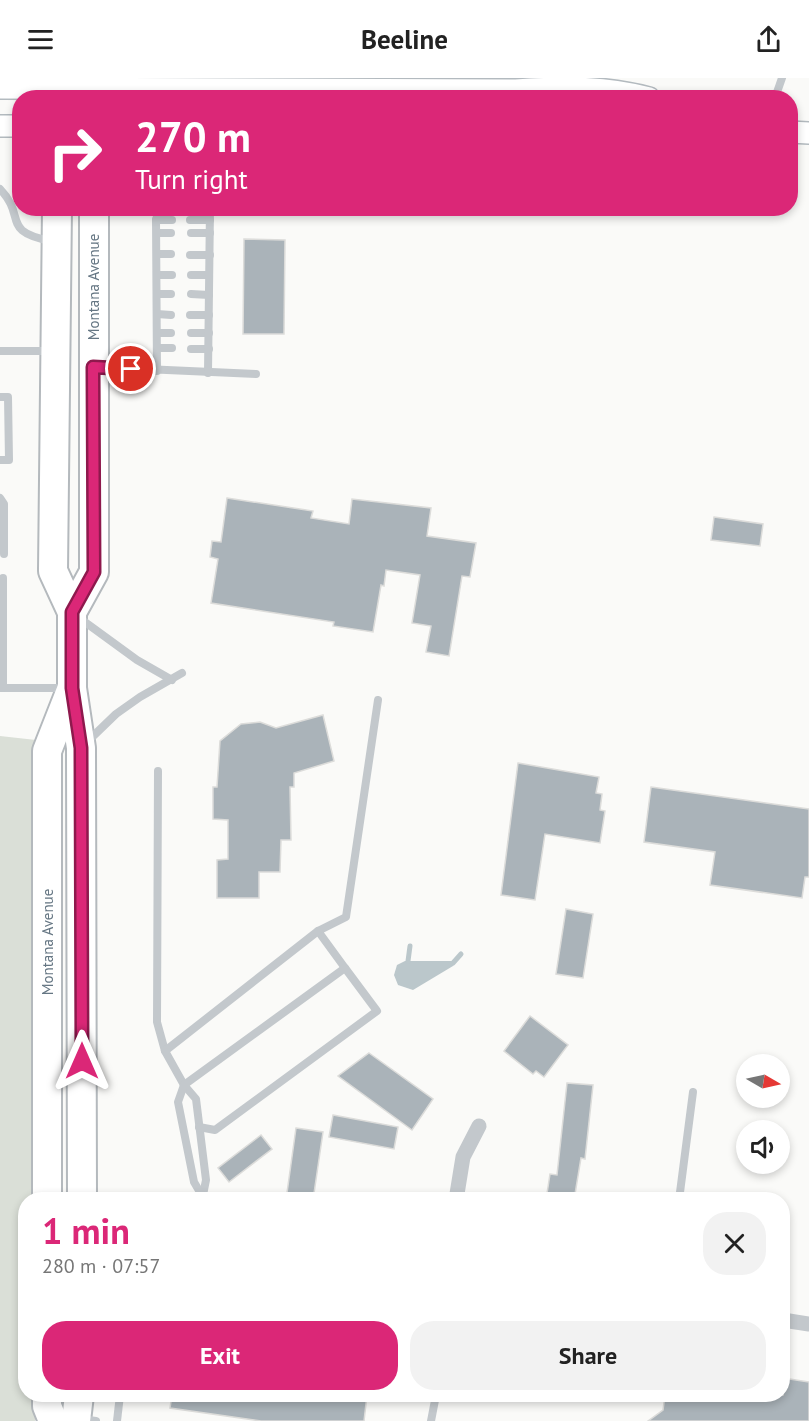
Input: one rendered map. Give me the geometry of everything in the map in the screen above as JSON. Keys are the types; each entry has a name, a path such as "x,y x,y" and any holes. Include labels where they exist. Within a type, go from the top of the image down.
{"highway":[{"name":"Montana Avenue","path":"57,216 53,571 72,612"},
{"name":"Montana Avenue","path":"82,1192 81,748 68,698 72,612 94,572 93,367 97,216"},
{"name":"Montana Avenue","path":"47,1192 47,751 68,698"},
{"path":"63,1192 68,698"},
{"path":"47,1402 47,1406 72,1413"}],"street":[{"path":"0,88 323,83 516,88 588,83 616,90"},
{"path":"457,1192 463,1157 479,1126"},
{"path":"790,1321 809,1324"}],"lane":[{"path":"0,189 6,195 16,231 26,237 57,242"},
{"path":"157,216 157,371"},
{"path":"208,373 210,216"},
{"path":"156,220 172,220"},
{"path":"190,220 210,220"},
{"path":"157,233 171,233"},
{"path":"191,233 210,233"},
{"path":"157,254 171,254"},
{"path":"190,255 210,255"},
{"path":"191,275 209,274"},
{"path":"157,275 172,275"},
{"path":"157,294 171,294"},
{"path":"191,294 209,295"},
{"path":"157,314 171,315"},
{"path":"190,315 209,315"},
{"path":"157,333 171,333"},
{"path":"191,333 209,333"},
{"path":"157,348 171,348"},
{"path":"191,348 209,349"},
{"path":"0,351 57,351"},
{"path":"93,367 256,374"},
{"path":"0,397 8,397 9,460 0,460"},
{"path":"0,498 4,504 4,554"},
{"path":"3,578 1,688 68,698"},
{"path":"72,612 137,660 171,680"},
{"path":"81,748 116,714 182,673"},
{"path":"165,1051 318,931 346,917 378,700"},
{"path":"158,771 157,1022 165,1051 184,1085 196,1099 206,1180 203,1192"},
{"path":"199,1126 215,1130 377,1011 318,931"},
{"path":"199,1192 194,1182 178,1102 184,1085 345,968"},
{"path":"680,1192 693,1092"},
{"path":"117,1421 119,1402"},
{"path":"431,1421 435,1402"}],"shaded area":[{"path":"0,736 36,740 35,1192 18,1192 18,1402 35,1402 35,1421 0,1421"},
{"path":"405,961 453,961 453,966 413,990 398,985 394,975 397,965"}],"building":[{"path":"244,239 285,240 284,334 243,334"},
{"path":"227,498 313,511 311,518 349,524 352,499 431,508 427,536 476,543 470,577 462,576 449,656 426,652 431,626 412,623 420,575 386,570 384,586 381,585 373,632 333,626 334,622 211,603 218,559 210,557 212,541 221,542"},
{"path":"714,517 763,524 760,546 711,540"},
{"path":"323,715 334,761 294,773 294,787 290,787 291,840 281,840 280,872 259,872 259,898 217,898 217,860 228,859 228,820 213,819 213,787 217,787 220,741 241,724 260,722 276,728"},
{"path":"518,763 599,777 596,793 602,794 600,810 605,811 600,843 545,834 535,900 501,895"},
{"path":"651,787 809,809 809,877 805,877 802,898 710,885 715,852 644,842"},
{"path":"566,909 593,914 583,978 556,974"},
{"path":"530,1016 568,1045 544,1077 536,1071 533,1074 504,1051"},
{"path":"369,1053 433,1099 412,1130 338,1076"},
{"path":"567,1083 593,1085 585,1159 581,1158 575,1192 547,1192 550,1174 557,1175"},
{"path":"333,1115 398,1127 394,1149 329,1137"},
{"path":"296,1128 323,1132 314,1192 287,1192"},
{"path":"261,1135 272,1149 229,1182 218,1168"},
{"path":"790,1379 809,1382 809,1421 648,1421 663,1410 664,1402 790,1402"},
{"path":"171,1402 366,1402 364,1421 261,1421 170,1408"}],"waterway":[{"path":"408,961 410,946"},
{"path":"453,963 461,954"}],"route":[{"path":"82,1061 81,748 72,688 72,612 94,572 93,367 131,369"}]}
